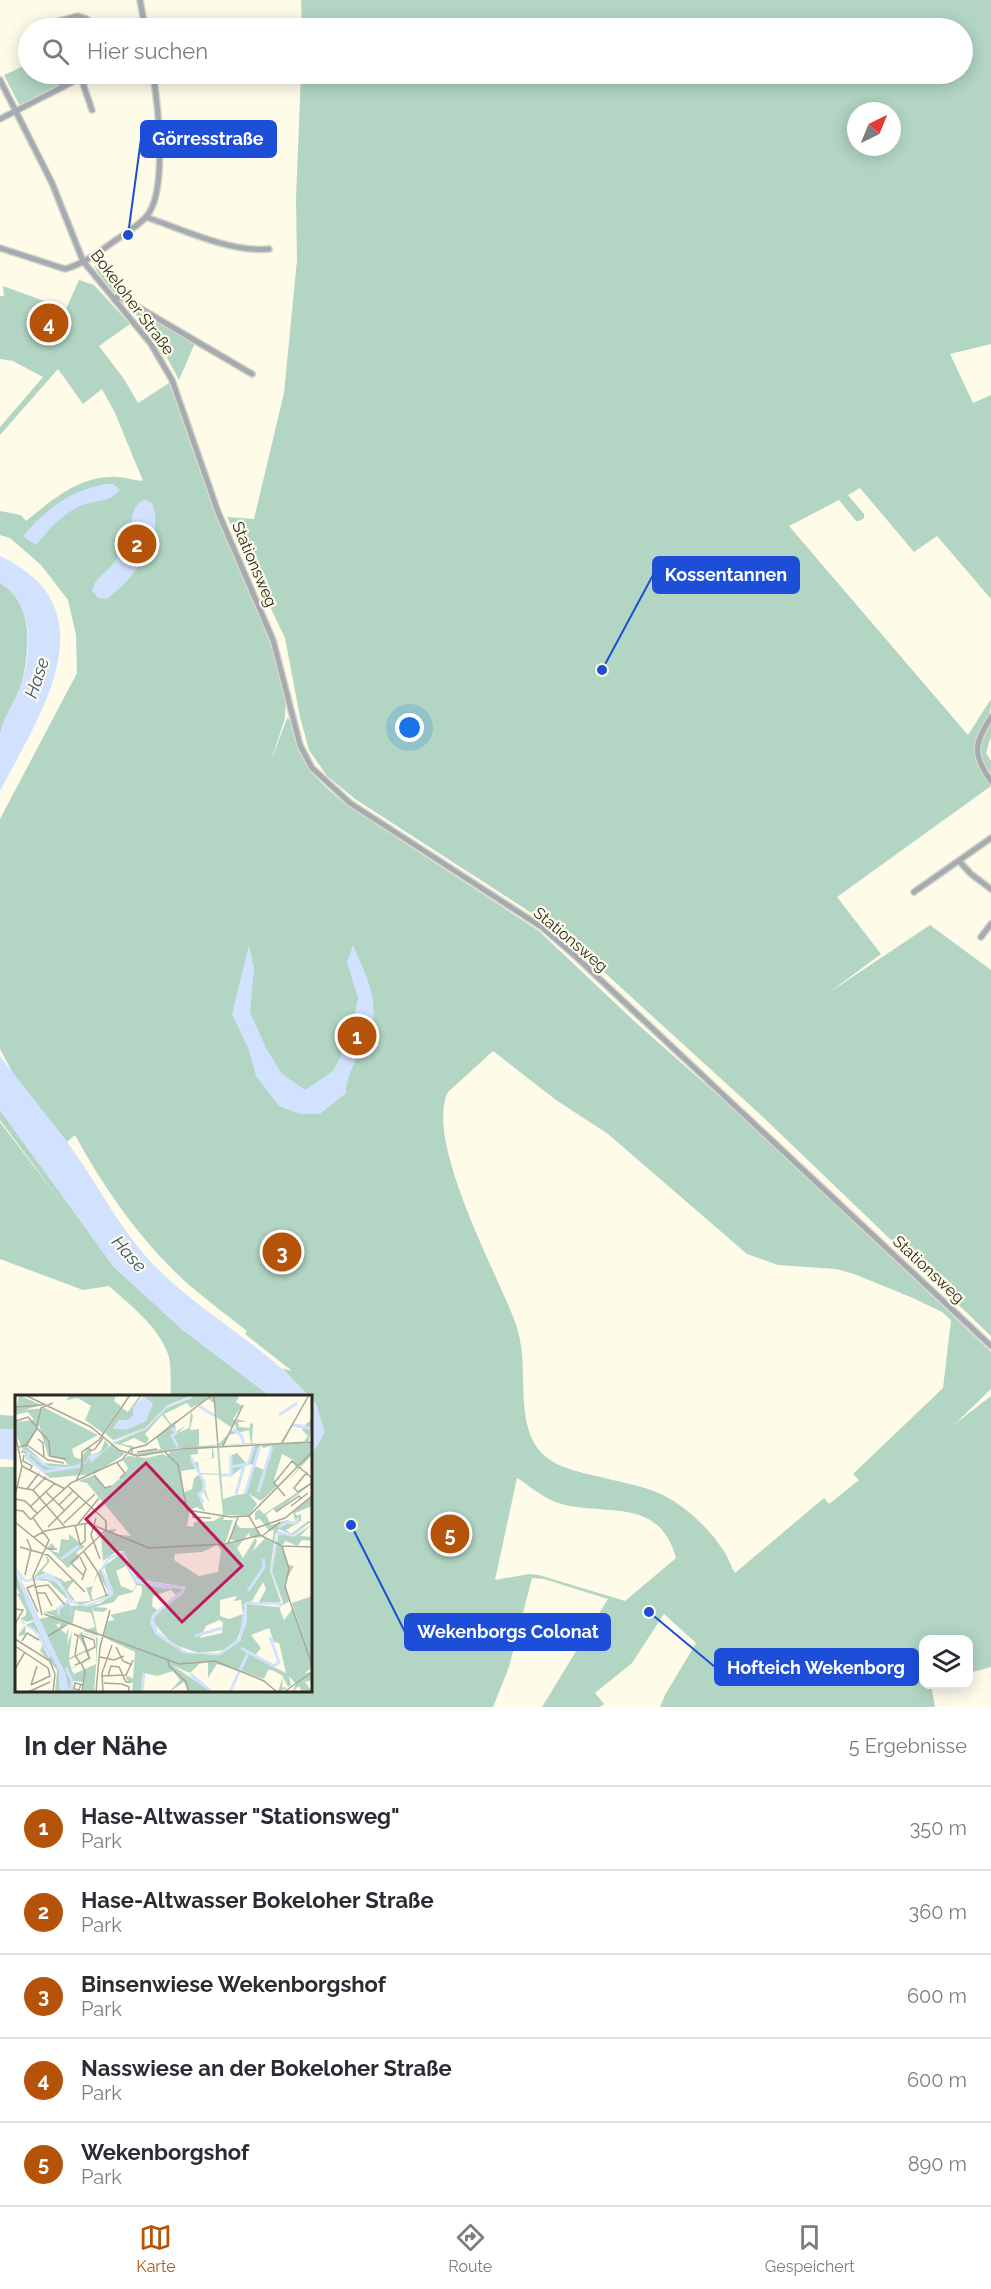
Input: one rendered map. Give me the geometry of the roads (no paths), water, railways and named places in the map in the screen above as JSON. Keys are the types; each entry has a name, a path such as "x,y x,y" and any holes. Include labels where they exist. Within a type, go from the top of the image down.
{"street":[{"path":"140,0 143,18"},
{"name":"Bokeloher Straße","path":"0,80 52,183 83,261 152,344 172,381 218,512"},
{"path":"0,119 69,84"},
{"path":"83,84 92,110"},
{"path":"0,248 65,269 90,258 146,217 157,192 159,133 154,84"},
{"path":"159,133 261,132 272,127"},
{"path":"146,217 229,244 256,250 269,249"},
{"path":"114,299 117,297 126,300 252,374"},
{"name":"Stationsweg","path":"218,512 273,640 300,745 312,768 322,779 350,803 543,928 991,1346"},
{"path":"991,717 976,744 976,754 991,781"},
{"path":"914,892 991,838"},
{"path":"959,861 971,874 991,889"},
{"path":"981,937 991,924"}],"water":[{"path":"113,484 120,490 111,497 72,511 55,524 36,545 23,536 41,517 60,502 82,491"},
{"path":"146,500 152,503 155,531 145,557 137,569 107,599 98,598 92,590 98,579 121,552 133,530 134,511 141,501"},
{"name":"Hase","path":"0,556 34,578 53,604 60,633 57,665 47,697 0,791 0,735 3,722 16,697 25,671 28,643 24,615 19,602 11,591 0,583"},
{"path":"249,945 254,968 250,1012 266,1048 282,1074 305,1090 333,1071 350,1038 358,998 347,962 353,945 373,999 373,1022 352,1069 346,1093 320,1114 300,1114 279,1106 256,1076 249,1050 232,1014"},
{"name":"Hase","path":"0,1056 67,1142 123,1227 148,1259 199,1305 275,1363 308,1395 269,1395 183,1330 114,1267 0,1110"},
{"path":"312,1399 316,1404 325,1432 312,1452"},
{"path":"0,1429 15,1430 15,1460 0,1459"}],"place":[{"name":"Görresstraße","path":"128,235"},
{"name":"Nasswiese an der Bokeloher Straße","path":"49,323"},
{"name":"Hase-Altwasser Bokeloher Straße","path":"137,544"},
{"name":"Kossentannen","path":"602,670"},
{"name":"Hase-Altwasser \"Stationsweg\"","path":"357,1036"},
{"name":"Binsenwiese Wekenborgshof","path":"282,1252"},
{"name":"Wekenborgs Colonat","path":"351,1525"},
{"name":"Wekenborgshof","path":"450,1534"},
{"name":"Hofteich Wekenborg","path":"649,1612"}]}
